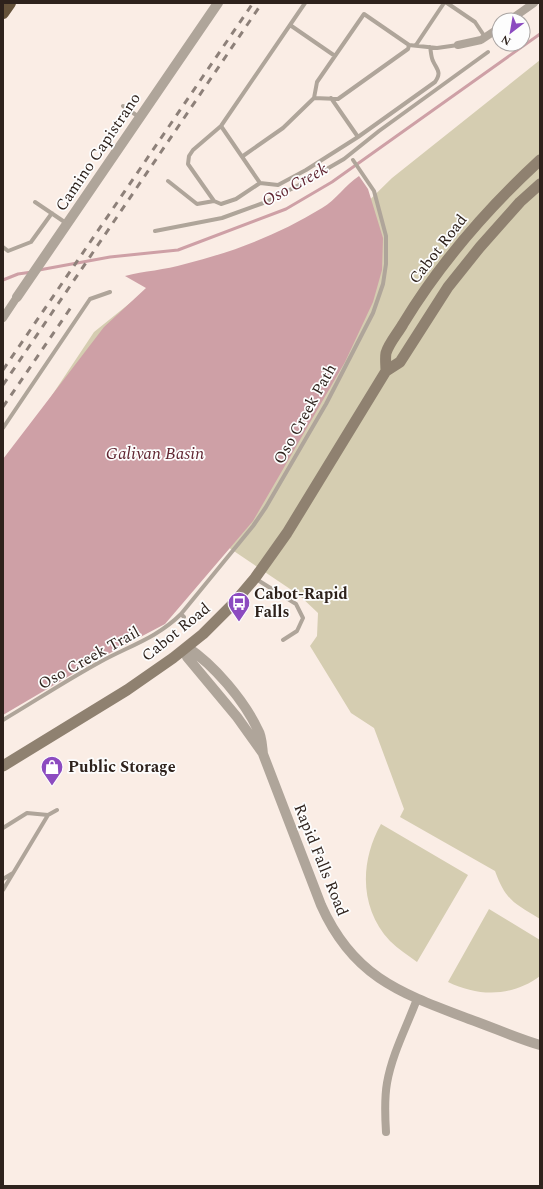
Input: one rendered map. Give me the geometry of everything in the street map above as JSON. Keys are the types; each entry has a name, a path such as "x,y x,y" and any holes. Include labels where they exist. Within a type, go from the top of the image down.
{"highway":[{"path":"3,12 10,3"}],"main road":[{"name":"Cabot Road","path":"386,371 386,353 408,316 440,270 468,234 508,190 540,160"},
{"name":"Cabot Road","path":"3,766 127,690 187,646 233,604 255,578 287,533 386,371 400,362 448,287 480,247 520,202 540,184"}],"street":[{"name":"Camino Capistrano","path":"3,318 218,3"},
{"path":"521,12 534,3"},
{"path":"458,45 481,40 491,33"},
{"name":"Rapid Falls Road","path":"187,646 187,657 237,718 263,754 330,926 362,966 386,984 417,999 540,1045"},
{"path":"386,1132 385,1104 387,1083 394,1059 417,999"}],"lane":[{"path":"305,3 221,126 193,150 189,156 188,164 214,201 221,204 236,199 260,183 278,185 358,137 435,82 439,76 439,71 432,60 430,47"},
{"path":"416,45 444,3"},
{"path":"447,3 476,22 485,37"},
{"path":"243,156 283,128 314,98 317,82 364,14 409,45 437,48 458,45"},
{"path":"290,25 335,56"},
{"path":"314,98 338,99 408,49 409,45"},
{"path":"155,231 222,218 266,202 351,158 488,52"},
{"path":"331,98 358,137"},
{"path":"123,106 140,118"},
{"path":"221,126 243,156 260,183"},
{"name":"Oso Creek Path","path":"182,616 253,526 266,507 326,404 373,313 383,284 387,250 386,236 374,191 351,158"},
{"path":"168,181 196,204 214,201"},
{"path":"35,202 67,224"},
{"path":"3,247 8,251 31,242 52,213"},
{"path":"3,428 90,299 110,292"},
{"path":"255,578 296,604 301,612 303,618 297,630 283,640"},
{"name":"Oso Creek Trail","path":"3,720 101,662 156,635 182,616"},
{"path":"3,828 27,813 48,814 57,810"},
{"path":"3,890 48,814"},
{"path":"3,879 14,872"}],"shaded area":[{"path":"540,60 540,919 517,905 507,895 495,871 400,817 404,809 374,728 351,713 310,646 317,636 318,613 299,595 216,539 3,469 94,332 145,291 344,225 392,178"},
{"path":"381,824 468,875 417,962 390,941 380,928 368,899 366,869 374,838"},
{"path":"489,909 540,940 540,976 518,988 495,992 472,990 448,982"}],"water":[{"name":"Galivan Basin","path":"359,176 368,189 383,238 382,270 373,302 345,362 253,521 165,624 93,662 3,715 3,459 104,327 146,288 125,276 170,268 221,254 273,234 327,205"}],"waterway":[{"name":"Oso Creek","path":"39,270 110,257 178,250 286,209 332,182 540,34"},
{"name":"Oso Creek","path":"3,280 18,274 32,272"}],"railway":[{"path":"3,370 253,3"},
{"path":"3,385 262,3"},
{"path":"3,407 74,303"}],"place":[{"name":"Cabot-Rapid Falls","path":"239,622"},
{"name":"Public Storage","path":"52,786"}]}
